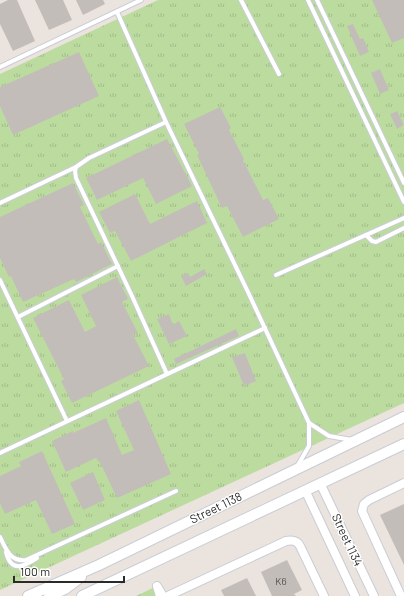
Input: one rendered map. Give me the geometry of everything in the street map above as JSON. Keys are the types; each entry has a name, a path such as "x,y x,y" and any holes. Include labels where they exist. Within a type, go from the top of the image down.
{"street":[{"name":"Street 1138","path":"28,596 99,565 404,417"},
{"name":"Street 1138","path":"82,596 321,485 404,444"},
{"path":"401,596 362,511 364,504 369,500 404,484"},
{"name":"Street 1134","path":"321,485 374,596"},
{"name":"Street 1134","path":"306,492 355,596"},
{"path":"168,596 291,540 300,546 324,596"},
{"path":"49,596 65,589 99,565"}],"lane":[{"path":"0,66 141,0"},
{"path":"247,0 242,1 279,74"},
{"path":"308,0 404,202"},
{"path":"317,0 404,183"},
{"path":"116,12 166,122 309,423 309,446 296,469"},
{"path":"0,204 76,167 89,158 166,122"},
{"path":"76,167 76,178 167,374"},
{"path":"276,275 404,218"},
{"path":"366,235 372,241 376,242 404,228"},
{"path":"18,317 118,266"},
{"path":"0,280 67,421"},
{"path":"0,453 265,328"},
{"path":"309,423 329,436 354,440"},
{"path":"0,537 12,564 20,567 25,566 44,553 176,491"}],"green space":[{"path":"158,0 404,0 404,403 0,590 0,74"},
{"path":"157,586 161,596 136,596"}],"building":[{"path":"8,0 17,0 35,41 13,51 0,24 0,4"},
{"path":"35,0 63,0 72,20 49,30"},
{"path":"76,0 103,0 105,4 83,15"},
{"path":"372,0 404,0 404,38 392,43"},
{"path":"353,24 360,39 363,38 369,52 360,56 347,26"},
{"path":"79,52 99,96 13,135 0,106 0,87"},
{"path":"380,69 389,90 380,94 371,73"},
{"path":"220,107 231,128 229,130 263,200 268,198 279,219 243,237 227,206 222,208 197,155 199,154 184,124"},
{"path":"397,111 404,125 397,129 390,114"},
{"path":"167,139 192,186 156,204 143,178 97,200 86,178"},
{"path":"73,183 84,205 80,207 98,244 101,242 112,264 76,282 74,279 23,302 11,276 9,277 0,258 0,217"},
{"path":"135,194 150,224 197,201 207,223 131,261 115,231 110,233 99,212"},
{"path":"204,269 207,274 186,286 181,276 188,273 190,277"},
{"path":"117,277 128,299 122,302 138,333 133,335 149,366 72,403 61,381 64,379 33,318 69,300 85,332 96,326 81,295"},
{"path":"169,314 173,325 179,321 187,336 169,344 157,319"},
{"path":"236,329 239,336 176,364 174,359"},
{"path":"245,353 256,381 244,386 232,357"},
{"path":"139,400 171,474 117,498 100,462 96,458 66,472 52,441 106,418 122,455 134,450 116,411"},
{"path":"42,451 75,524 52,534 36,500 5,514 0,503 0,476 21,466 19,462"},
{"path":"93,472 105,500 83,510 70,483"},
{"path":"404,504 404,565 380,515"},
{"path":"287,560 302,590 294,594 296,596 272,596 261,572"},
{"path":"247,578 256,596 224,596 221,590"}]}
